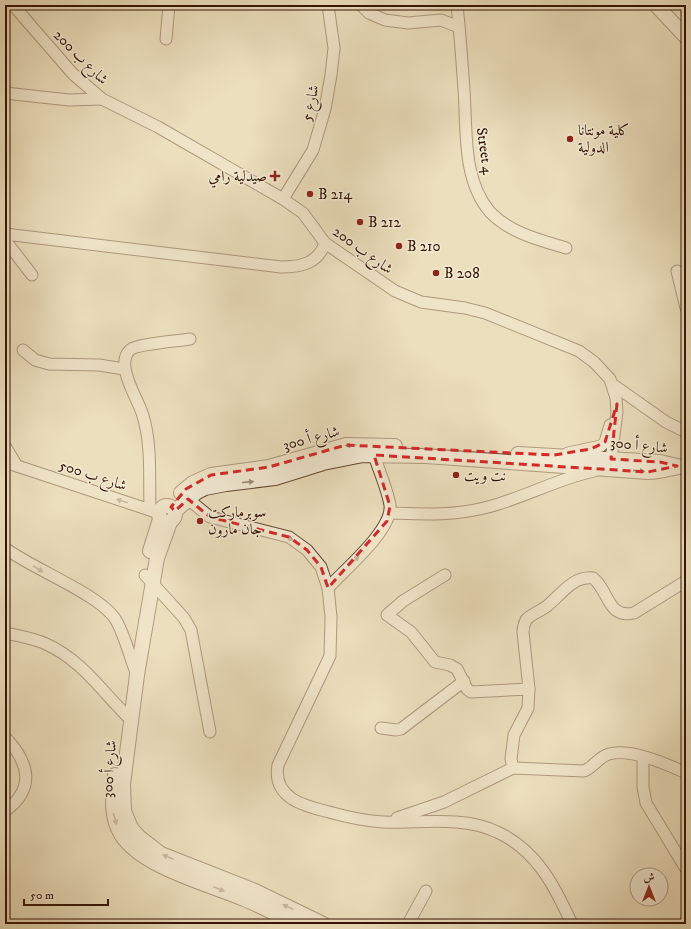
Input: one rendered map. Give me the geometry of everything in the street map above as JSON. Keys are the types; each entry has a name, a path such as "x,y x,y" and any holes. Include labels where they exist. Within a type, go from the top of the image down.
{"street":[{"name":"شارع ب 200","path":"13,5 73,74 102,99 158,127 283,198 303,213 325,244 406,297 436,305 475,310 526,328 578,351 600,367 612,384 617,404 610,464"},
{"path":"166,39 168,5"},
{"name":"شارع 5","path":"283,198 313,150 325,109 334,48 328,5"},
{"path":"361,5 369,13 386,20 408,23 441,20 459,27"},
{"path":"656,5 666,11 686,37"},
{"path":"441,20 457,7"},
{"name":"Street 4","path":"457,7 468,153 473,180 480,196 490,212 503,223 529,236 566,248"},
{"path":"5,92 69,100 102,99"},
{"path":"5,234 281,267 294,267 312,260 322,254 325,244"},
{"path":"5,240 32,275"},
{"path":"677,271 686,308"},
{"path":"164,514 143,415 124,369 126,356 134,348 190,339"},
{"path":"23,350 35,360 49,364 99,365 124,369"},
{"path":"612,384 666,422 686,432"},
{"path":"554,455 591,449 603,444 617,404"},
{"path":"5,446 17,466"},
{"path":"328,588 376,538 387,521 390,513 387,496 373,450"},
{"name":"شارع أ 300","path":"373,450 418,456 610,464"},
{"name":"شارع أ 300","path":"315,922 255,891 184,869 158,864 133,848 124,838 116,824 113,799 127,716 137,675 149,578 150,551 164,514 179,495 194,483 211,475 225,478 275,478 302,464 337,460 373,450 554,455 658,472 681,466"},
{"name":"شارع ب 500","path":"5,462 164,514"},
{"path":"390,513 431,515 455,514 473,511 495,505 610,464"},
{"name":"شارع أ 300","path":"164,514 205,488 225,478"},
{"path":"188,499 210,516 289,537 307,550 321,567 328,588 331,617 330,656 278,765 278,779 283,790 293,800 303,805 355,819 384,822 456,822 484,827 503,835 521,846 540,866 549,878 572,924"},
{"path":"5,548 99,602 117,622 137,675"},
{"path":"445,575 403,601 387,615 410,632 435,662 453,666 460,674 467,689 473,693 529,689"},
{"path":"149,578 184,618 192,630 210,732"},
{"name":"شارع أ 300","path":"127,716 130,659 149,578"},
{"path":"513,768 511,759 514,735 528,708 529,689 523,632 524,624 529,618 546,607 571,584 582,579 593,578 613,607 619,613 625,614 634,613 686,582"},
{"path":"5,633 32,638 45,643 67,656 99,685 127,716"},
{"path":"381,728 396,730 401,729 464,681"},
{"path":"5,737 17,749 22,758 26,779 24,789 18,798 5,811"},
{"path":"384,822 444,802 513,768 578,772 590,769 598,760 608,754 643,757 669,765 686,773"},
{"path":"643,757 643,787 646,804 686,869"},
{"name":"شارع أ 300","path":"184,869 296,924"},
{"path":"408,924 426,891"}],"highlighted area":[{"path":"617,404 611,459 660,462 677,466 648,472 374,455 390,506 387,521 328,588 321,567 307,550 289,537 210,517 188,499 175,511 171,507 186,489 211,475 269,467 346,445 554,455 591,449 605,442"}],"place":[{"name":"كلية مونتانا الدولية","path":"570,139"},
{"name":"صيدلية رامي","path":"275,176"},
{"name":"B 214","path":"310,194"},
{"name":"B 212","path":"360,222"},
{"name":"B 210","path":"399,246"},
{"name":"B 208","path":"436,273"},
{"name":"نت ويت","path":"456,475"},
{"name":"سوبرماركت جان مارون","path":"200,521"}]}
